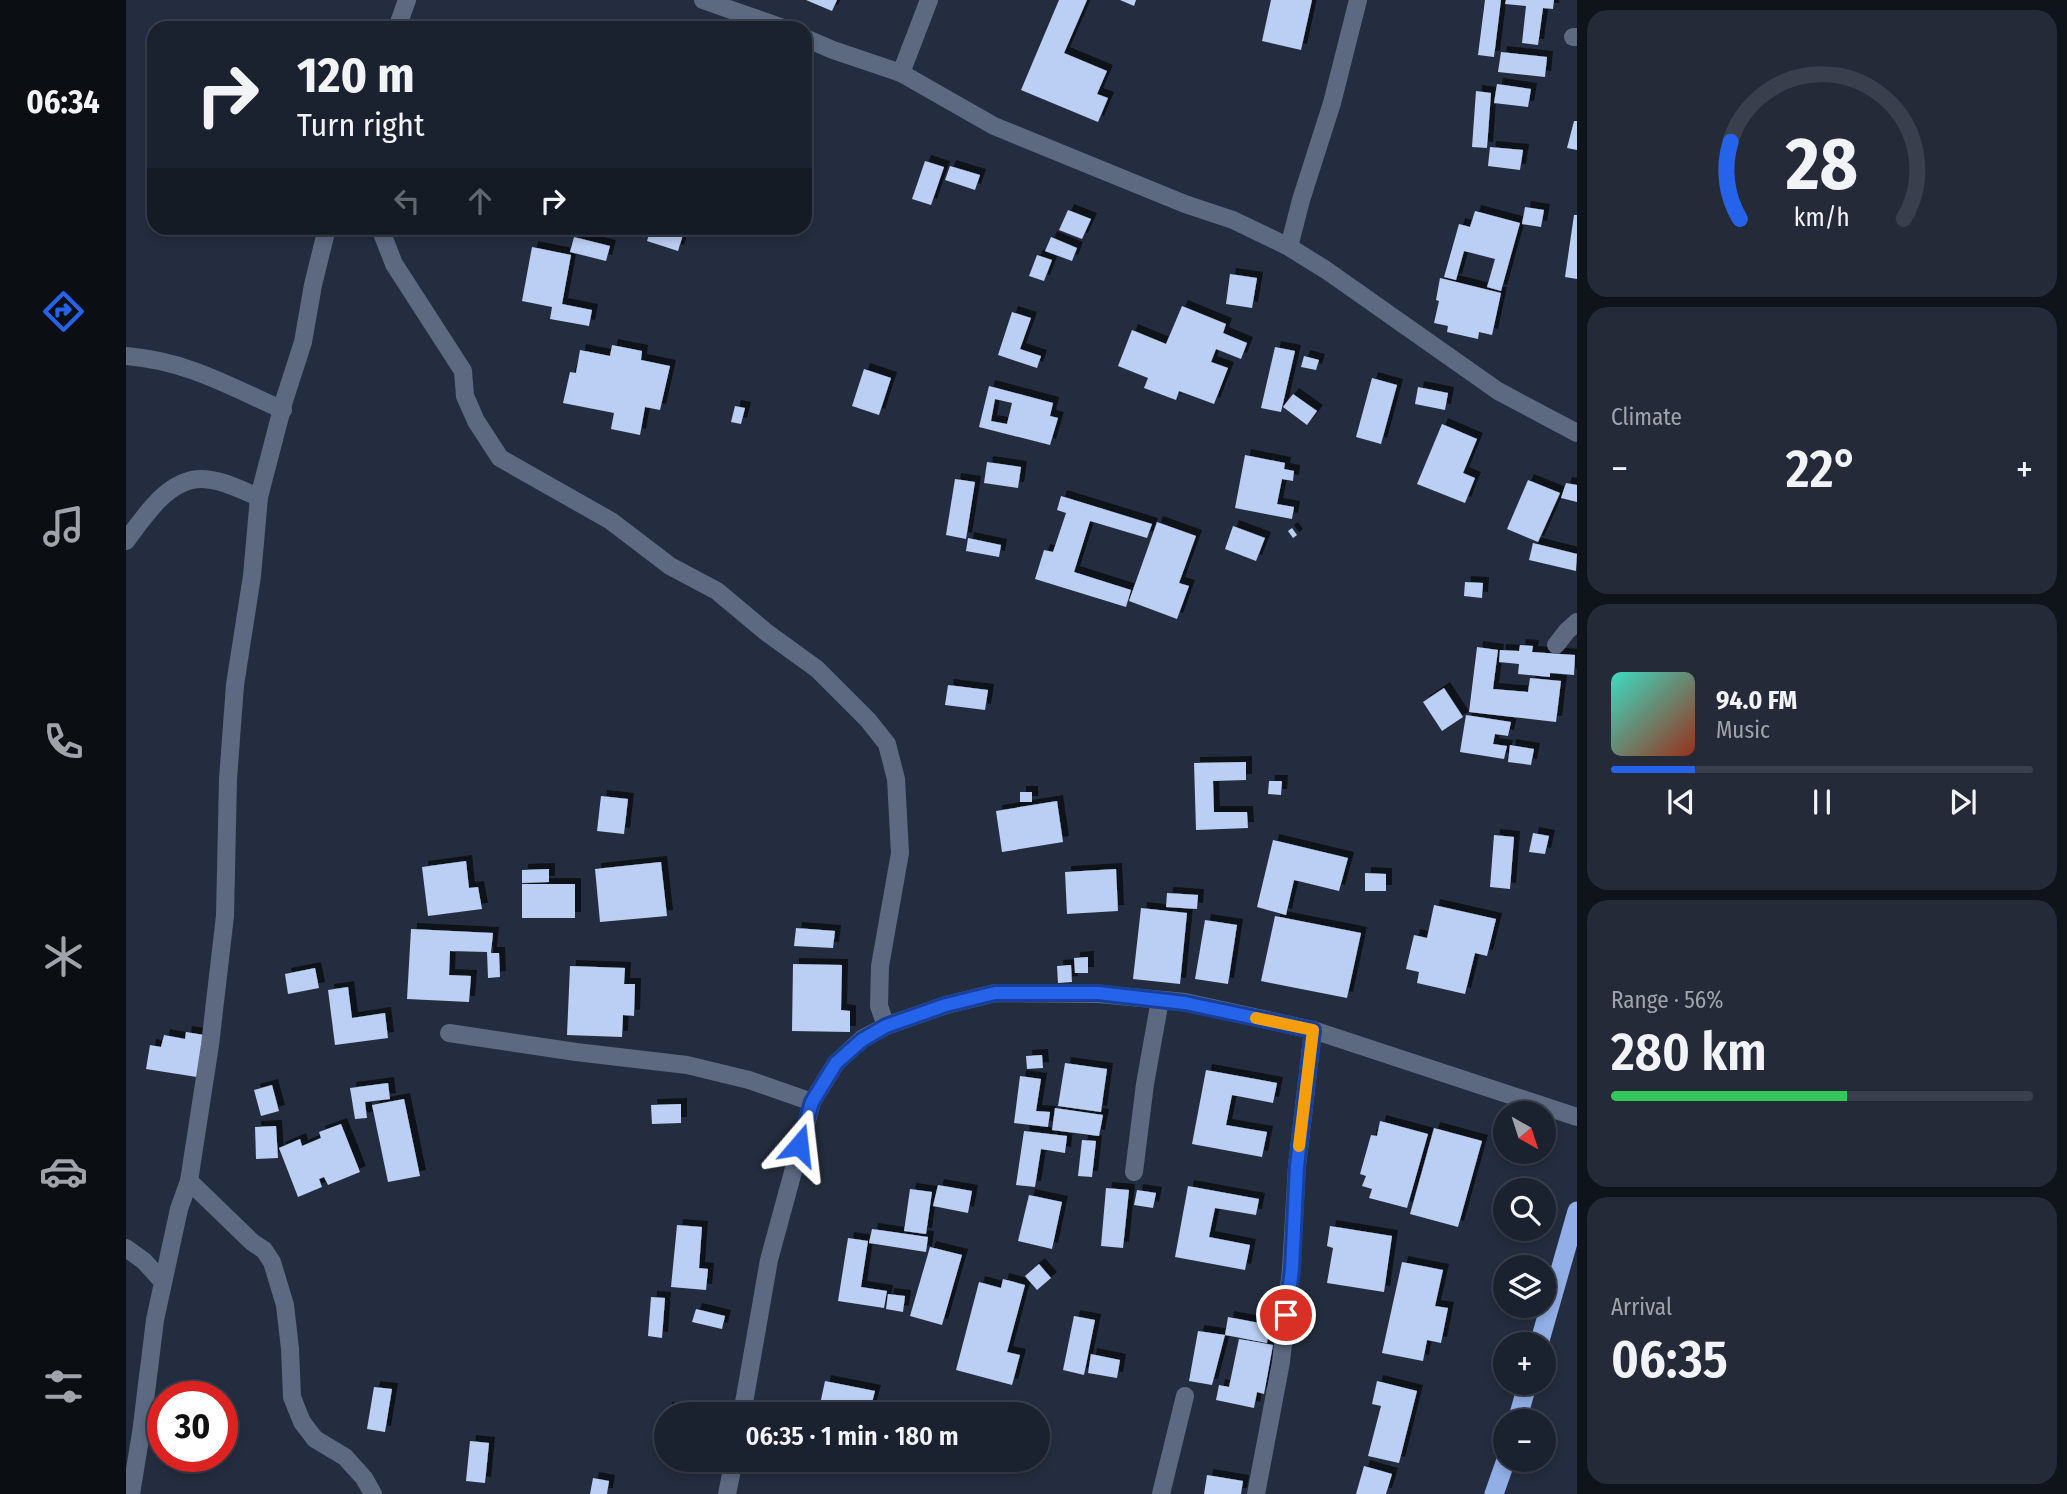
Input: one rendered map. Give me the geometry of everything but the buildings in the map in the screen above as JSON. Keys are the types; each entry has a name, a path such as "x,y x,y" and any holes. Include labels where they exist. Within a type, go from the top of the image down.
{"highway":[{"path":"1542,1332 1577,1211"},
{"path":"1494,1494 1502,1472"}],"street":[{"path":"400,21 407,0"},
{"path":"703,0 763,21"},
{"path":"901,73 929,0"},
{"path":"1289,247 1332,103 1358,0"},
{"path":"812,41 901,73 995,126 1185,204 1233,220 1289,247 1498,391 1577,433"},
{"path":"131,1494 155,1320 179,1209 188,1181 210,1045 225,916 228,779 235,685 252,576 260,497 303,342 326,235"},
{"path":"383,235 394,264 463,371 469,405 500,458 611,521 670,566 717,591 766,632 817,669 868,720 887,744 896,779 900,853 880,966 878,1006 886,1026"},
{"path":"126,356 166,362 215,377 283,410"},
{"path":"126,541 159,501 184,483 197,479 212,480 260,497"},
{"path":"1556,645 1577,622"},
{"path":"744,1402 769,1259 812,1102 836,1063 862,1040 886,1026 946,1005 995,993 1098,993 1185,1003 1313,1030 1577,1117"},
{"path":"1134,1172 1145,1084 1160,1000"},
{"path":"1256,1494 1281,1362 1292,1269 1297,1166 1313,1030"},
{"path":"449,1033 687,1065 749,1080 812,1102"},
{"path":"188,1181 252,1242 264,1250 272,1262 285,1306 292,1397 302,1422 315,1438 345,1457 365,1478 373,1494"},
{"path":"126,1248 144,1261 163,1282"},
{"path":"1161,1494 1185,1396"},
{"path":"727,1494 732,1472"}],"slow traffic":[{"path":"1256,1018 1313,1030 1299,1146"}],"route":[{"path":"799,1145 812,1102 836,1063 862,1040 886,1026 946,1005 995,993 1098,993 1185,1003 1313,1030 1297,1166 1292,1269 1286,1315"}]}
